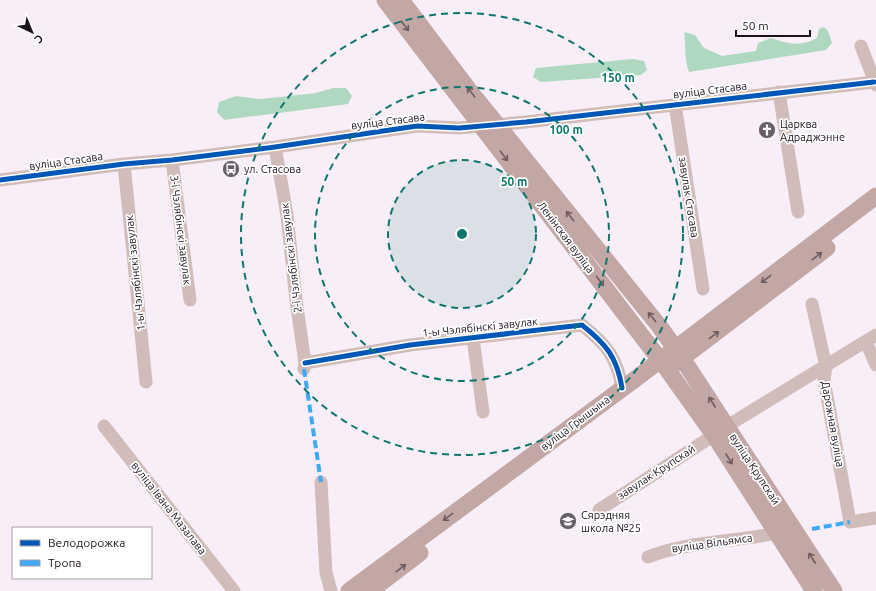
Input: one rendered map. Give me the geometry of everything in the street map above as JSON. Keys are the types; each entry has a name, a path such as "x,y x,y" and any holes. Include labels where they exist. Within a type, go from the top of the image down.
{"main road":[{"name":"Ленінская вуліца","path":"384,0 678,353"},
{"name":"Ленінская вуліца","path":"401,0 488,124 663,364"},
{"name":"вуліца Грышына","path":"678,353 876,196"},
{"name":"вуліца Грышына","path":"349,591 622,388 663,364 876,210"},
{"name":"вуліца Крупскай","path":"678,353 776,533 814,591"},
{"name":"вуліца Грышына","path":"370,591 640,387 663,364"},
{"name":"вуліца Крупскай","path":"663,364 721,431 834,591"}],"street":[{"path":"861,46 875,83"},
{"name":"вуліца Стасава","path":"0,180 275,147 417,126 459,128 488,124 526,122 779,92 875,83"},
{"path":"779,92 798,212"},
{"name":"завулак Стасава","path":"675,104 703,289"},
{"name":"2-і Чэлябінскі завулак","path":"275,147 287,215 304,366"},
{"name":"3-і Чэлябінскі завулак","path":"172,160 190,300"},
{"name":"1-ы Чэлябінскі завулак","path":"124,164 146,382"},
{"name":"Дарожная вуліца","path":"812,304 826,367 824,380 850,522 876,518"},
{"name":"1-ы Чэлябінскі завулак","path":"304,366 410,345 582,326 602,341 615,361 622,388"},
{"path":"473,338 483,412"},
{"path":"871,338 876,366"},
{"name":"завулак Крупскай","path":"599,510 721,431 871,338"},
{"name":"вуліца Iвана Мазалава","path":"104,426 234,591"},
{"path":"321,482 326,573 331,591"},
{"name":"вуліца Вільямса","path":"648,557 668,549 776,533"}],"green space":[{"path":"824,27 828,31 832,43 826,50 689,72 687,67 684,32 695,35 704,48 722,56 756,51 758,43 771,38 794,44 806,43 817,38 819,29"},
{"path":"633,59 644,61 647,70 641,75 541,82 533,77 536,68"},
{"path":"333,88 346,88 352,96 348,104 224,120 217,112 219,102 236,96 261,99 316,93"}],"marked path":[{"path":"304,369 321,482"},
{"path":"812,529 850,522"}],"cycle path":[{"path":"0,180 275,147 417,126 459,128 526,122 874,82"},
{"path":"305,363 410,345 582,325 598,338 609,352 617,368 622,388"}],"place":[{"name":"Царква Адраджэнне","path":"767,130"},
{"name":"ул. Стасова","path":"231,169"},
{"name":"Сярэдняя школа №25","path":"568,521"}]}
